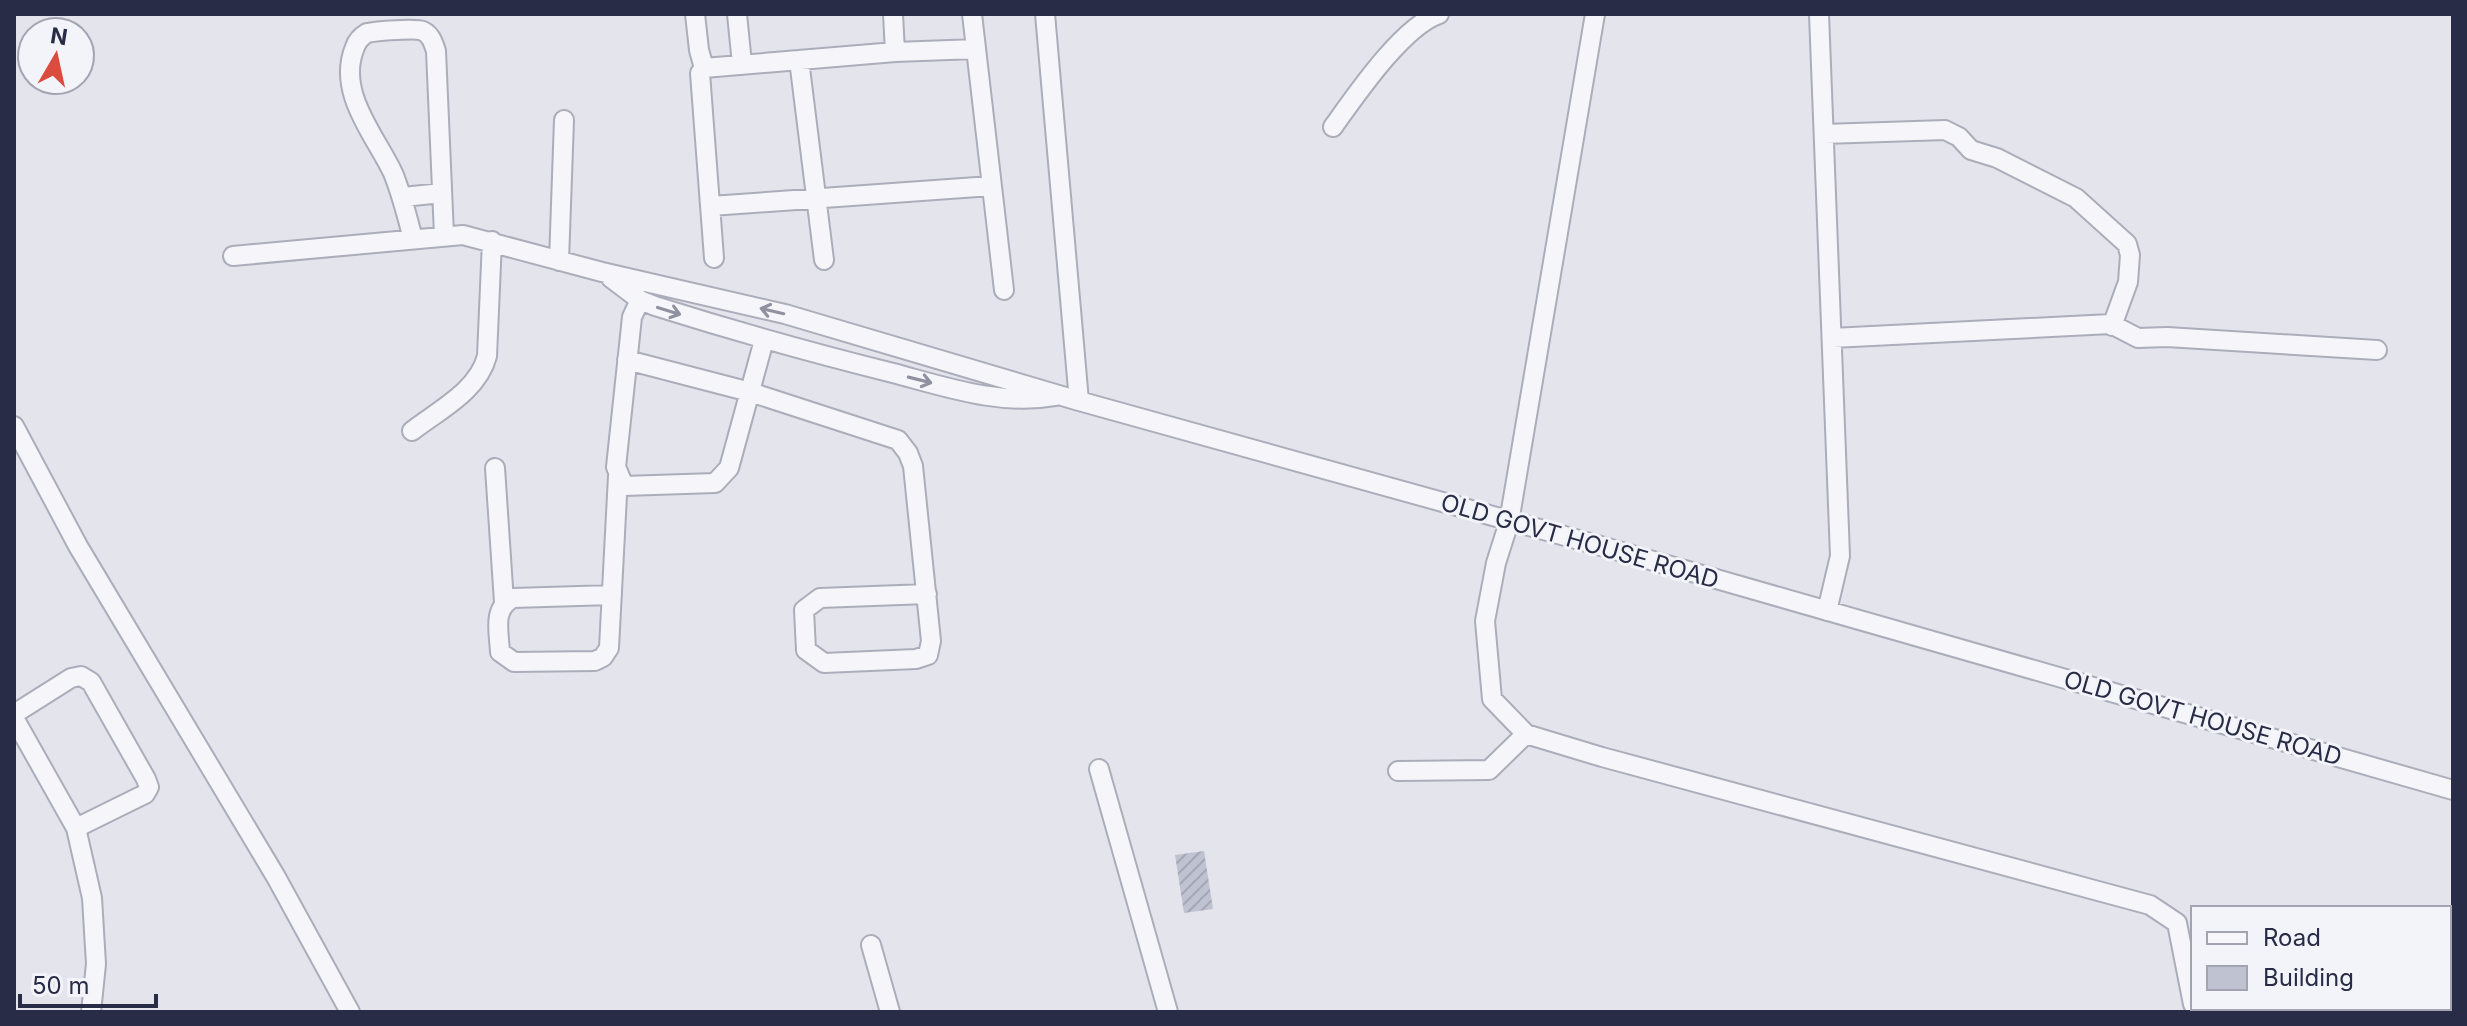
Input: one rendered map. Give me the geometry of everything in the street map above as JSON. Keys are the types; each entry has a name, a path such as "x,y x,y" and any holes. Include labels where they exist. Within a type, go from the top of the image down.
{"street":[{"path":"428,14 436,51 444,235"},
{"path":"695,14 704,68"},
{"path":"737,14 742,64"},
{"path":"893,14 895,52"},
{"path":"972,14 1004,290"},
{"path":"602,272 640,300 808,352 985,396 1033,400 1071,398 1045,14"},
{"path":"1333,127 1367,80 1413,29 1439,14"},
{"path":"1595,14 1509,522 1496,563 1485,621 1492,699 1526,734 2150,905 2177,923 2191,993"},
{"path":"1819,14 1840,556 1827,611"},
{"path":"413,239 403,197 391,169 359,113 351,65 359,39 368,33 420,29 431,36"},
{"path":"714,258 700,73 704,68 895,52 976,49"},
{"path":"799,60 824,260"},
{"path":"559,261 564,120"},
{"path":"1824,134 1945,130 1959,137 1971,150 1997,158 2076,198 2127,244 2130,255 2128,282 2112,326"},
{"path":"711,206 991,186"},
{"path":"403,197 442,193"},
{"name":"OLD GOVT HOUSE ROAD","path":"233,256 444,235 492,241 602,272 816,323 2453,790"},
{"path":"412,431 474,384 484,370 492,241"},
{"path":"495,468 504,602 498,612 500,652 514,662 595,661 603,657 609,648 616,467 627,360 632,317 640,300"},
{"path":"808,352 816,323"},
{"path":"1832,338 2112,326 2138,338 2167,337 2377,350"},
{"path":"618,476 624,486 715,483 729,468 764,340"},
{"path":"627,360 750,392 898,440 908,453 913,466 927,594 931,641 928,655 916,659 824,663 806,650 804,610 811,602 820,598 927,594"},
{"path":"14,426 18,449 276,877 350,1012"},
{"path":"504,602 513,598 612,595"},
{"path":"76,828 145,794 149,787 91,682 81,676 71,678 14,716 76,828 92,898 96,964 91,1012"},
{"path":"1398,771 1489,770 1526,734"},
{"path":"1099,769 1168,1012"},
{"path":"871,945 890,1012"}],"building":[{"path":"1204,851 1213,909 1184,913 1175,855"}]}
